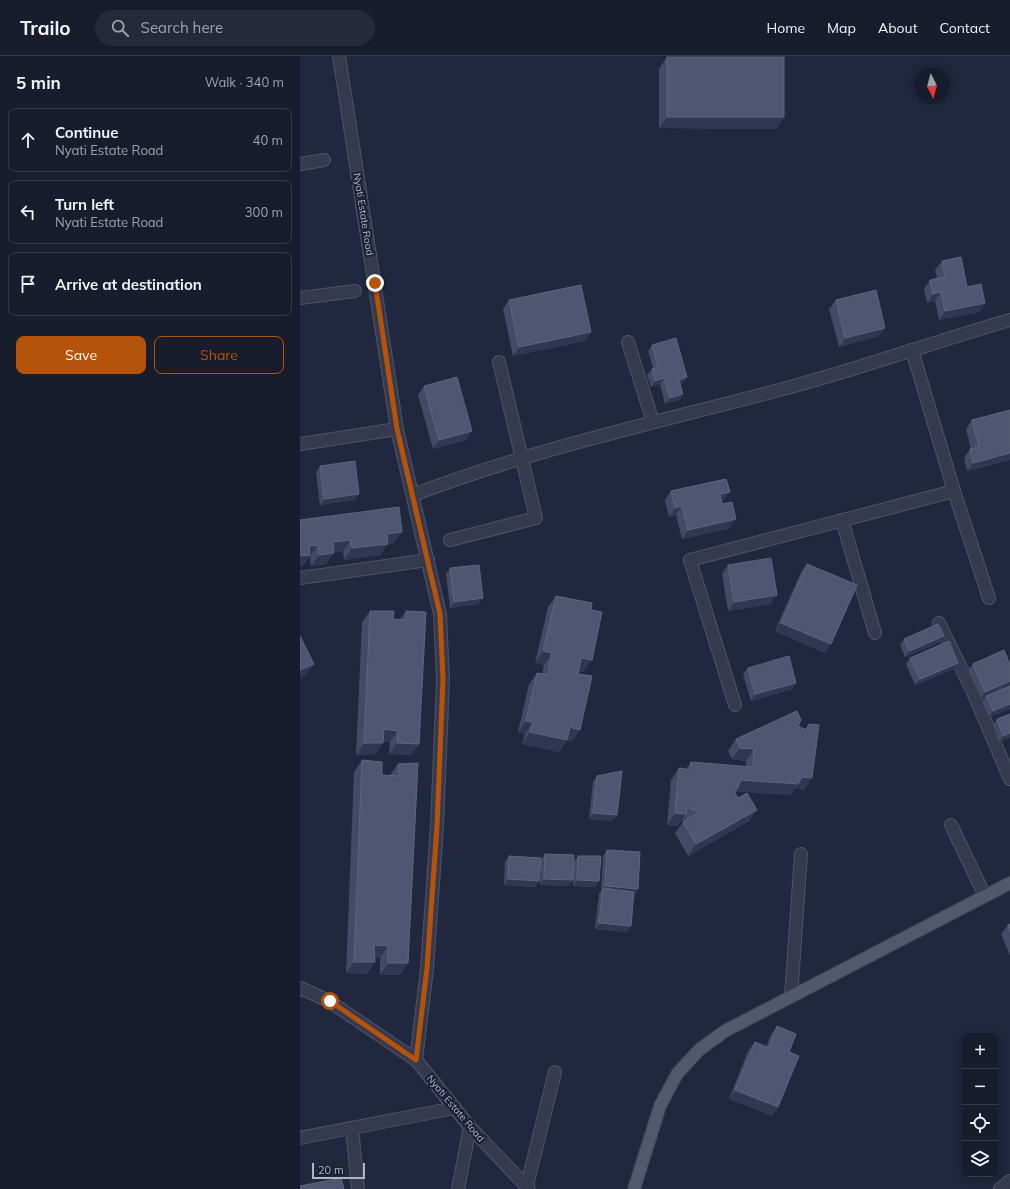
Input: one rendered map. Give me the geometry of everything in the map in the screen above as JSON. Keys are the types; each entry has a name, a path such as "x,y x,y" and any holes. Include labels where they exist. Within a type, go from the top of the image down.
{"main road":[{"path":"634,1189 660,1106 677,1074 699,1050 725,1031 1010,883"}],"street":[{"name":"Nyati Estate Road","path":"339,56 397,429 440,614 443,679 437,834 427,968 416,1060"},
{"path":"300,164 324,160"},
{"path":"300,298 355,291"},
{"path":"413,495 522,459 653,422 784,389 1010,320"},
{"path":"628,342 653,422"},
{"path":"912,350 954,491 989,598"},
{"path":"450,540 536,518 499,362"},
{"path":"300,444 397,429"},
{"path":"735,705 690,560 954,491"},
{"path":"842,520 875,633"},
{"path":"300,578 428,560"},
{"path":"939,623 972,690 1010,779"},
{"path":"951,826 985,896"},
{"path":"791,997 801,854"},
{"name":"Nyati Estate Road","path":"300,988 330,1001 416,1060 470,1127 528,1187"},
{"path":"528,1187 555,1072"},
{"path":"300,1138 455,1108"},
{"path":"458,1189 470,1127"},
{"path":"352,1128 358,1189"},
{"path":"1000,1189 1010,1181"}],"building":[{"path":"667,57 784,57 784,117 667,117"},
{"path":"961,257 967,287 981,284 985,303 945,311 941,292 933,294 930,280 945,277 942,261"},
{"path":"581,285 591,332 519,347 509,300"},
{"path":"876,290 885,328 845,338 836,300"},
{"path":"676,338 687,377 679,380 683,394 670,398 664,378 655,381 652,369 658,367 652,345"},
{"path":"457,377 472,431 439,440 424,386"},
{"path":"1010,410 1010,453 973,463 970,449 979,447 972,420"},
{"path":"355,461 359,494 324,499 320,466"},
{"path":"726,479 730,492 720,494 722,504 732,502 736,519 688,530 682,506 675,508 671,491"},
{"path":"399,507 402,532 387,534 388,544 352,548 351,540 333,542 334,553 319,555 318,545 309,546 310,555 300,556 300,520"},
{"path":"771,558 777,595 734,602 728,565"},
{"path":"807,564 857,585 831,644 781,623"},
{"path":"479,565 483,598 454,602 450,568"},
{"path":"556,596 592,603 591,610 602,612 592,660 581,658 578,674 592,676 580,730 570,727 567,740 530,732 533,722 526,721 537,673 548,675 552,653 543,651"},
{"path":"370,611 394,611 393,619 406,620 406,611 426,612 419,744 397,743 398,731 384,729 383,743 364,743"},
{"path":"938,624 944,636 909,651 904,639"},
{"path":"300,636 314,664 300,670"},
{"path":"949,641 958,663 920,679 910,658"},
{"path":"1004,650 1010,665 1010,681 985,692 973,664"},
{"path":"789,656 796,683 755,694 748,668"},
{"path":"1010,686 1010,704 993,711 986,696"},
{"path":"797,711 801,720 798,726 806,730 809,724 819,725 812,778 802,777 798,784 741,780 735,793 738,798 747,793 757,810 696,844 683,822 699,812 687,807 686,814 675,813 679,768 690,770 691,762 753,767 754,749 740,748 736,739"},
{"path":"1010,714 1010,733 1003,736 997,719"},
{"path":"362,760 382,762 382,775 399,776 398,764 418,763 408,963 388,963 388,946 374,945 375,962 354,962"},
{"path":"622,771 617,815 593,813 597,776"},
{"path":"607,850 640,852 638,889 605,886"},
{"path":"545,854 574,855 573,880 544,879"},
{"path":"509,856 541,858 539,881 508,879"},
{"path":"578,856 601,856 599,881 577,880"},
{"path":"603,888 634,892 631,926 599,923"},
{"path":"777,1026 796,1034 789,1052 799,1056 778,1107 735,1090 755,1042 769,1048"},
{"path":"341,1178 344,1189 300,1189 300,1186"}],"route":[{"path":"330,1001 416,1060 427,968 437,826 443,679 440,614 425,544 397,429 375,283"}]}
